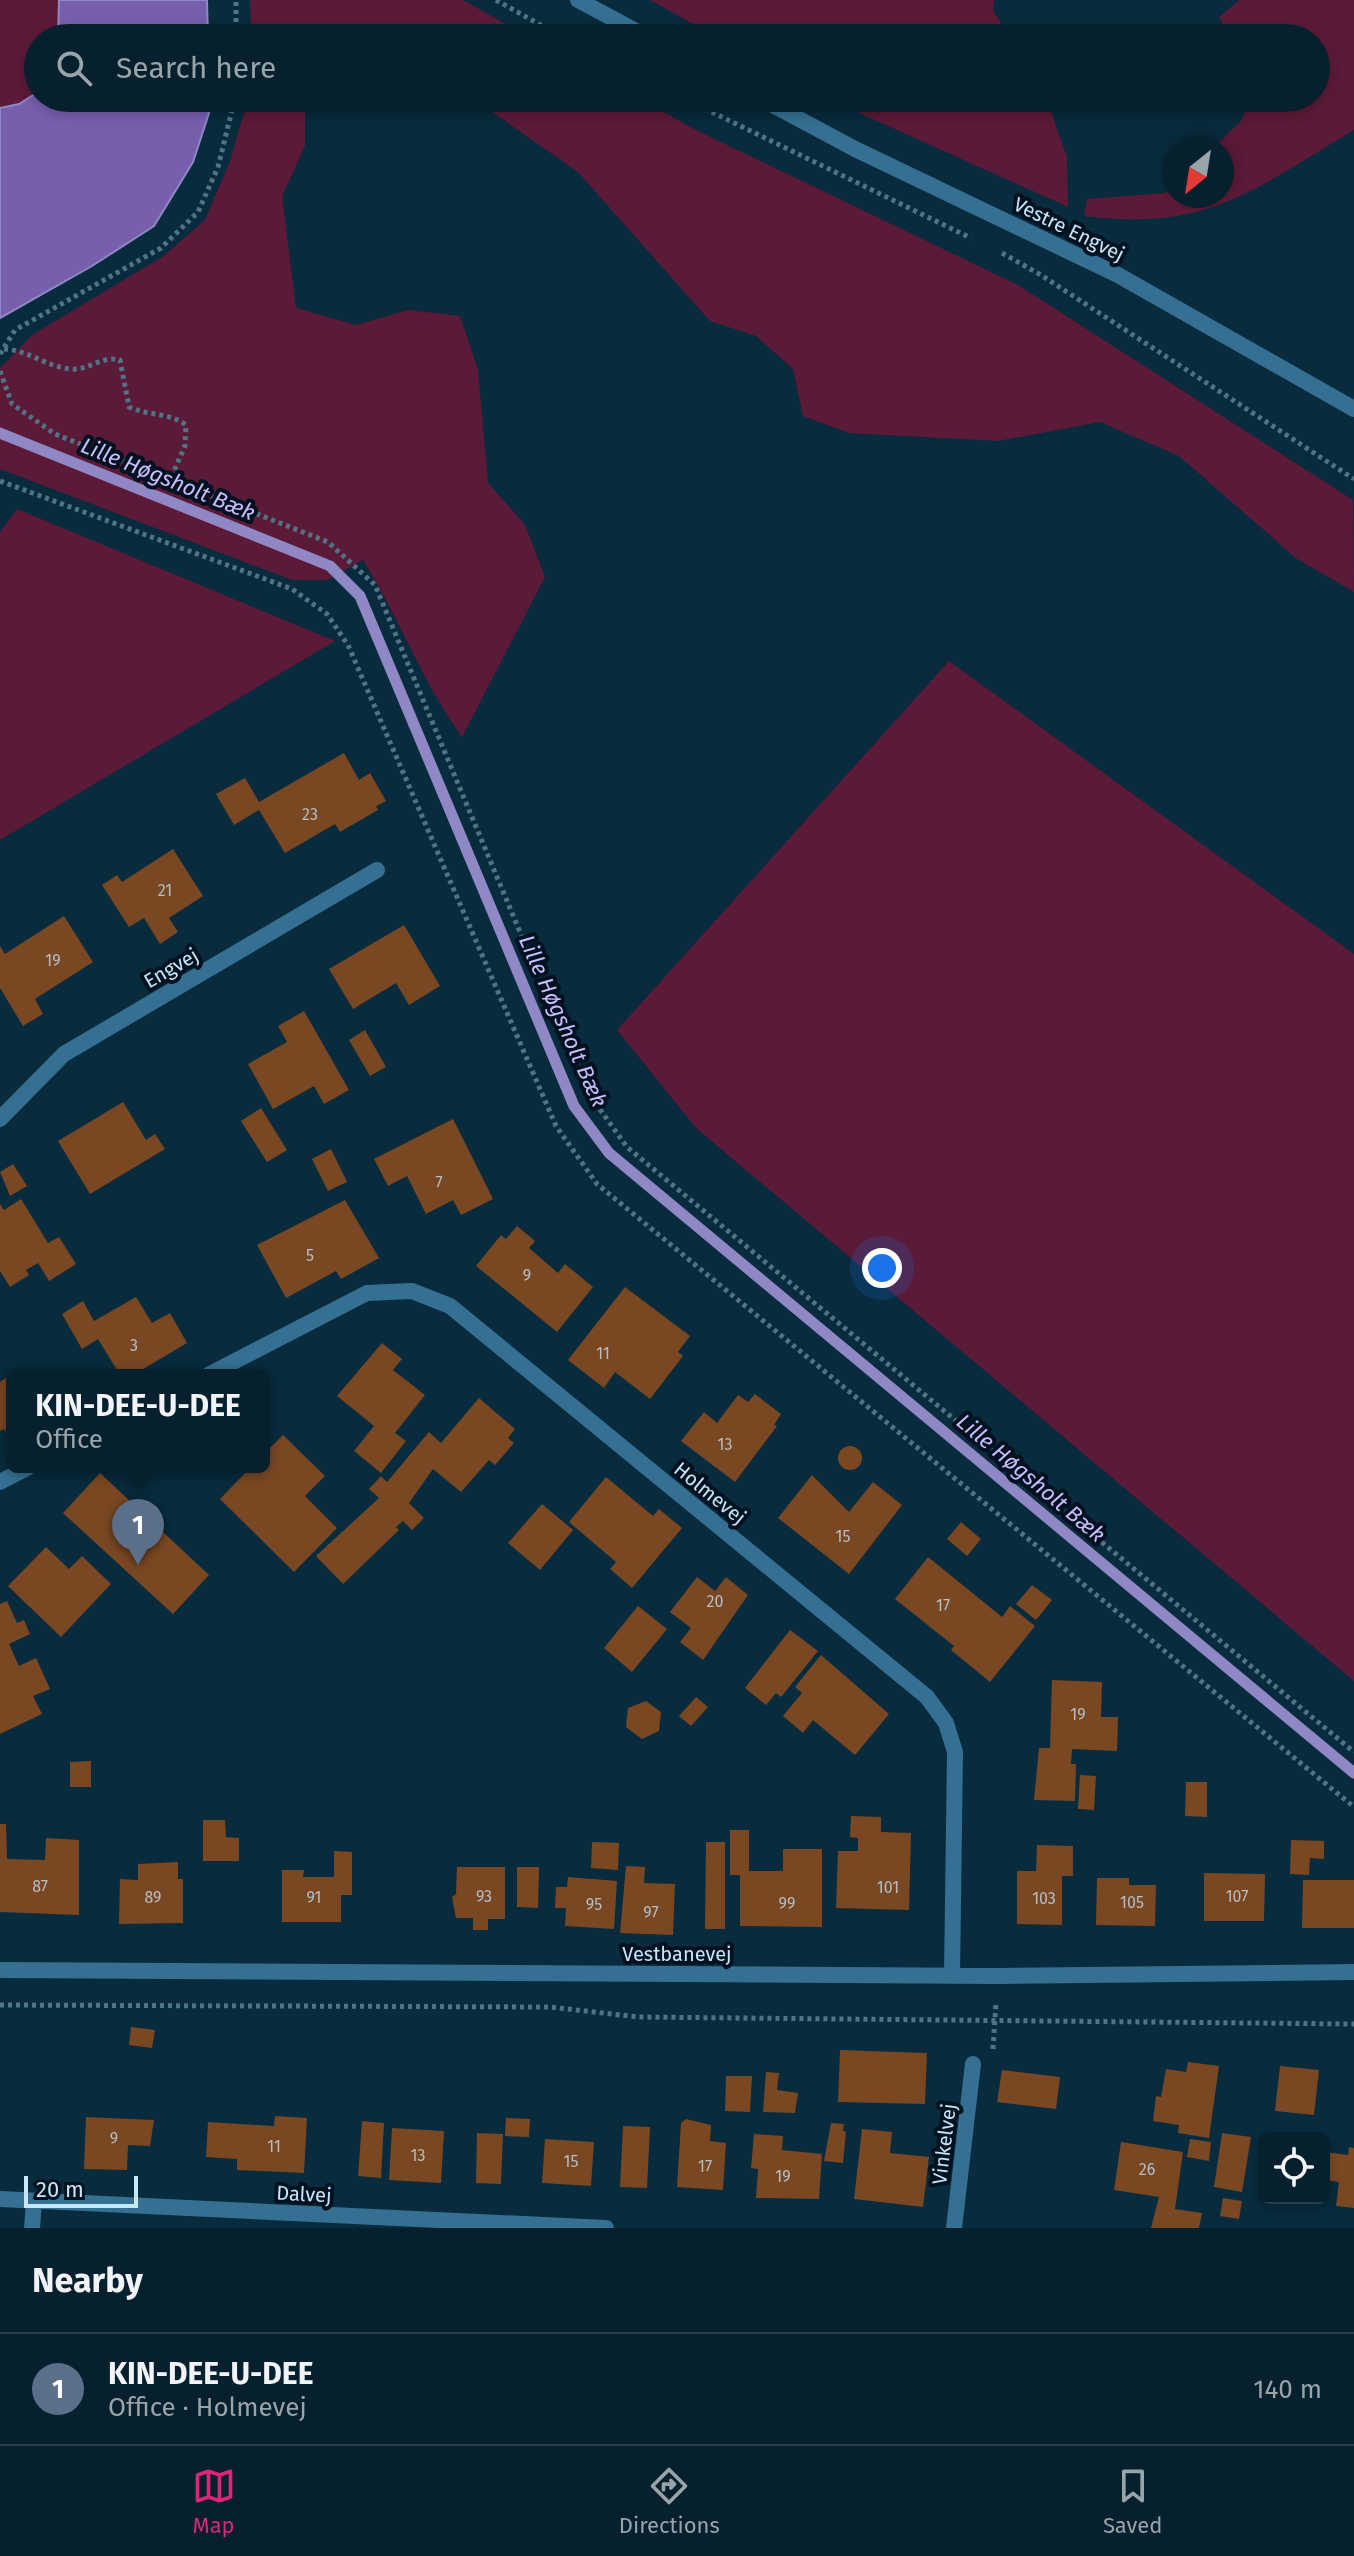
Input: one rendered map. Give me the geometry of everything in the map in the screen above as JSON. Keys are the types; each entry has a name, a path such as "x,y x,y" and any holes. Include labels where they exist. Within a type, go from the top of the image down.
{"street":[{"path":"578,0 623,24"},
{"name":"Vestre Engvej","path":"786,112 855,149 1118,275 1354,409"},
{"name":"Engvej","path":"0,1119 64,1054 377,870"},
{"name":"Holmevej","path":"220,1369 367,1293 412,1291 450,1306 927,1697 946,1723 955,1752 952,1976"},
{"name":"Vestbanevej","path":"0,1970 952,1976 1354,1972"},
{"name":"Vinkelvej","path":"954,2228 973,2064"},
{"name":"Dalvej","path":"0,2199 606,2228"},
{"path":"32,2228 34,2201"}],"path":[{"path":"236,0 236,24"},
{"path":"496,0 539,24"},
{"path":"2,351 15,330 161,248 198,212 218,167 232,112"},
{"path":"998,251 1041,275 1354,479"},
{"path":"2,351 19,349 68,369 82,369 113,358 120,360 129,407 178,419 186,425 185,446 170,480"},
{"path":"0,371 12,404 55,434 328,542 375,585 586,1090 627,1147 1354,1752"},
{"path":"0,481 292,589 327,614 348,645 556,1126 597,1184 1354,1807"},
{"path":"973,2064 993,2049 998,1976"},
{"path":"0,2005 550,2007 638,2017 1354,2024"}],"shaded area":[{"path":"0,0 59,0 58,24 24,24 24,101 0,108"},
{"path":"59,0 207,0 208,24 58,24"},
{"path":"250,0 463,0 506,24 251,24"},
{"path":"650,0 994,0 993,10 1002,24 693,24"},
{"path":"1239,0 1354,0 1354,130 1234,199 1234,136 1225,136 1241,121 1245,112 1330,112 1330,24 1223,24 1219,17"},
{"path":"24,101 24,112 209,113 193,162 154,226 92,266 0,318 0,108"},
{"path":"244,112 305,112 305,146 282,196 296,308 356,325 408,310 460,316 478,370 488,483 525,525 545,577 462,737 435,694 363,560 327,580 292,580 0,469 0,368 32,335 162,257 205,220 230,161"},
{"path":"492,112 664,112 1018,285 1353,500 1354,592 1297,559 1179,456 1100,422 998,441 849,433 803,416 793,369 756,336 710,321 578,172"},
{"path":"857,112 1051,112 1067,157 1068,207"},
{"path":"1162,193 1162,208 1209,208 1164,218 1084,216 1087,199"},
{"path":"17,509 335,641 0,840 0,532"},
{"path":"949,661 1354,954 1354,1681 696,1128 617,1030"}],"building":[{"path":"344,753 359,780 370,773 386,801 376,806 378,810 340,832 335,824 285,853 259,810 234,825 216,794 245,778 259,802"},
{"path":"173,849 203,896 169,918 178,932 160,944 144,918 129,927 102,885 117,875 122,882"},
{"path":"64,916 93,962 35,999 43,1014 23,1026 0,988 0,946 5,954"},
{"path":"404,925 440,986 409,1005 396,983 353,1009 329,969"},
{"path":"304,1011 349,1090 324,1104 314,1086 273,1109 248,1064 287,1042 278,1026"},
{"path":"365,1030 386,1067 370,1076 349,1040"},
{"path":"123,1102 146,1140 155,1134 165,1149 90,1194 58,1141"},
{"path":"261,1108 287,1150 267,1162 241,1121"},
{"path":"453,1119 493,1199 461,1215 453,1200 426,1214 407,1176 388,1186 374,1159"},
{"path":"331,1149 347,1182 328,1191 312,1159"},
{"path":"13,1164 27,1186 10,1196 0,1172"},
{"path":"21,1199 48,1243 59,1237 76,1264 49,1281 38,1263 26,1270 29,1275 10,1287 0,1271 0,1204 4,1210"},
{"path":"345,1200 379,1258 341,1279 336,1271 286,1298 257,1245"},
{"path":"517,1226 535,1241 529,1248 558,1273 565,1264 593,1287 557,1332 476,1266 501,1235 506,1239"},
{"path":"625,1287 690,1336 678,1352 683,1356 650,1399 615,1372 604,1388 568,1360"},
{"path":"136,1297 152,1323 170,1313 187,1343 143,1369 116,1369 98,1339 82,1349 62,1314 83,1301 94,1321"},
{"path":"382,1343 402,1359 393,1370 425,1395 395,1433 406,1441 381,1473 354,1451 374,1426 337,1396"},
{"path":"6,1378 6,1432 4,1429 0,1431 0,1382"},
{"path":"755,1394 781,1414 774,1425 777,1426 735,1482 681,1441 704,1412 717,1423 738,1395 748,1402"},
{"path":"479,1398 515,1429 508,1438 514,1443 495,1465 489,1460 461,1492 433,1469 409,1503 424,1518 412,1530 403,1521 396,1527 399,1530 343,1584 316,1556 379,1498 369,1489 381,1476 387,1482 429,1432 441,1443"},
{"path":"283,1435 325,1476 305,1496 337,1528 294,1572 220,1499 245,1473 270,1473 270,1448"},
{"path":"850,1446 861,1453 862,1458 855,1469 850,1470 839,1463 838,1458 845,1447"},
{"path":"100,1473 209,1575 173,1614 63,1513"},
{"path":"812,1475 849,1512 873,1482 902,1505 849,1574 778,1518"},
{"path":"606,1477 653,1516 659,1509 682,1528 632,1588 610,1569 616,1562 569,1522"},
{"path":"542,1504 573,1530 540,1570 508,1543"},
{"path":"961,1522 981,1539 967,1556 947,1539"},
{"path":"46,1547 69,1569 82,1556 111,1584 61,1637 8,1586"},
{"path":"928,1557 1002,1617 1010,1606 1035,1626 990,1682 951,1650 954,1646 895,1599"},
{"path":"697,1577 715,1591 726,1577 748,1595 703,1660 680,1642 691,1628 670,1612"},
{"path":"1032,1585 1052,1600 1036,1620 1016,1604"},
{"path":"7,1601 17,1623 24,1620 30,1634 9,1644 19,1666 36,1658 50,1689 33,1696 42,1714 0,1734 0,1604"},
{"path":"638,1606 667,1629 632,1672 604,1648"},
{"path":"790,1630 818,1651 781,1697 776,1693 766,1705 745,1688"},
{"path":"821,1655 889,1714 855,1755 813,1720 803,1733 783,1716 802,1693 795,1687"},
{"path":"1052,1680 1102,1682 1101,1717 1118,1717 1117,1751 1072,1749 1071,1764 1076,1764 1075,1801 1034,1800 1039,1748 1050,1748"},
{"path":"696,1697 708,1707 691,1726 679,1716"},
{"path":"646,1701 661,1712 659,1731 642,1739 626,1727 628,1708"},
{"path":"91,1761 91,1787 70,1787 70,1762"},
{"path":"1080,1775 1096,1776 1094,1810 1078,1809"},
{"path":"1186,1782 1207,1782 1207,1817 1185,1816"},
{"path":"851,1816 881,1817 881,1832 911,1833 909,1910 836,1908 838,1851 858,1851 858,1838 850,1837"},
{"path":"203,1820 225,1820 226,1837 239,1838 239,1861 203,1861"},
{"path":"0,1824 6,1824 7,1859 45,1860 46,1838 79,1840 79,1915 0,1912"},
{"path":"730,1830 749,1830 749,1871 783,1871 783,1849 822,1849 822,1927 740,1926 740,1875 730,1875"},
{"path":"1291,1840 1324,1841 1324,1859 1310,1858 1309,1875 1290,1874"},
{"path":"592,1842 619,1843 618,1870 591,1868"},
{"path":"706,1842 725,1842 725,1929 705,1929"},
{"path":"1037,1845 1073,1846 1073,1876 1062,1876 1062,1925 1017,1924 1017,1871 1036,1871"},
{"path":"334,1851 352,1852 352,1895 341,1895 341,1922 282,1922 282,1870 304,1870 303,1877 334,1877"},
{"path":"178,1862 178,1879 183,1879 183,1923 119,1924 120,1879 138,1880 138,1864"},
{"path":"626,1866 645,1867 644,1883 675,1884 673,1935 620,1933"},
{"path":"457,1867 505,1867 505,1919 488,1919 488,1930 473,1930 473,1918 456,1918 452,1897 456,1894"},
{"path":"517,1867 539,1867 538,1908 517,1907"},
{"path":"1204,1873 1265,1874 1264,1921 1204,1921"},
{"path":"568,1877 617,1881 614,1929 565,1926 566,1908 555,1908 556,1887 567,1887"},
{"path":"1097,1878 1129,1878 1129,1885 1156,1885 1155,1926 1096,1925"},
{"path":"1303,1880 1354,1880 1354,1928 1302,1928"},
{"path":"131,2027 155,2030 152,2048 129,2045"},
{"path":"840,2050 927,2053 925,2104 838,2102"},
{"path":"1188,2062 1219,2066 1209,2138 1178,2133 1179,2125 1153,2121 1156,2096 1161,2097 1166,2069 1186,2072"},
{"path":"1280,2066 1319,2070 1314,2115 1275,2111"},
{"path":"1002,2070 1060,2077 1056,2109 997,2102"},
{"path":"766,2072 779,2073 777,2090 798,2093 795,2113 763,2112"},
{"path":"726,2076 752,2076 750,2112 725,2111"},
{"path":"275,2116 307,2118 304,2173 237,2170 237,2159 206,2157 208,2122 274,2126"},
{"path":"86,2117 154,2120 150,2146 128,2145 127,2170 84,2169"},
{"path":"506,2118 530,2119 529,2137 505,2136"},
{"path":"686,2119 711,2125 710,2141 726,2143 723,2190 677,2187 681,2123"},
{"path":"362,2121 384,2123 381,2178 358,2176"},
{"path":"831,2123 844,2124 843,2163 824,2161"},
{"path":"623,2126 650,2127 647,2188 620,2187"},
{"path":"392,2128 444,2131 441,2183 389,2180"},
{"path":"862,2129 892,2132 890,2153 929,2157 923,2207 854,2199"},
{"path":"477,2133 503,2134 501,2184 476,2183"},
{"path":"1222,2133 1251,2137 1242,2192 1214,2187"},
{"path":"754,2134 783,2136 782,2150 822,2154 819,2199 756,2198 758,2169 751,2168"},
{"path":"545,2139 594,2142 591,2186 542,2183"},
{"path":"1190,2139 1211,2142 1209,2161 1187,2157"},
{"path":"1121,2142 1183,2152 1175,2209 1202,2213 1199,2228 1151,2228 1159,2197 1114,2190"},
{"path":"1349,2147 1354,2148 1354,2208 1336,2206 1339,2182 1330,2181 1330,2153 1348,2155"},
{"path":"1223,2198 1242,2201 1239,2219 1220,2216"}],"waterway":[{"name":"Lille Høgsholt Bæk","path":"0,433 330,566 360,596 574,1106 609,1153 1354,1773"}],"place":[{"name":"KIN-DEE-U-DEE","path":"138,1565"}]}
